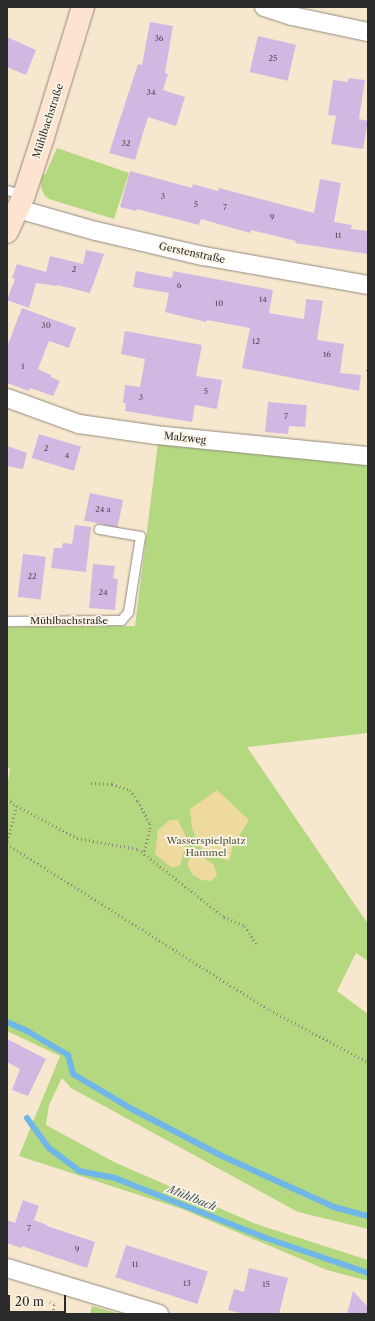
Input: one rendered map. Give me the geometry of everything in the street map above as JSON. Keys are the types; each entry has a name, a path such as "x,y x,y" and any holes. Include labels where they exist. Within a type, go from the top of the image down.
{"street":[{"name":"Mühlbachstraße","path":"7,232 16,198 44,137 83,7"},
{"path":"264,7 293,12 368,32"},
{"name":"Gerstenstraße","path":"16,198 96,231 197,255 368,285"},
{"name":"Malzweg","path":"7,398 79,424 156,435 368,456"},
{"path":"7,1268 135,1311 159,1314"}],"lane":[{"name":"Mühlbachstraße","path":"7,621 122,620 128,612 140,536 100,529"}],"path":[{"path":"367,371 368,367"},
{"path":"91,783 112,784 130,790 138,801 150,824 150,831 144,854"},
{"path":"7,799 17,806 77,838 138,850 224,917 245,926 258,946"},
{"path":"17,806 7,844 270,1010 368,1062"},
{"path":"45,1300 55,1305 52,1314"}],"green space":[{"path":"57,148 129,173 114,219 49,199 45,196 41,188 41,181"},
{"name":"Wasserspielplatz Hammel","path":"158,443 368,465 368,733 247,747 368,924 368,961 356,953 337,991 368,1014 368,1229 298,1212 71,1088 62,1078 49,1105 46,1125 114,1162 256,1224 368,1260 368,1281 327,1270 182,1209 19,1156 60,1056 7,1031 7,787 10,769 7,766 7,627 135,626"},
{"path":"92,1306 116,1313 116,1314 90,1314"}],"sand":[{"path":"217,790 249,820 233,845 229,861 206,853 198,844 192,828 190,809"},
{"path":"170,820 178,820 185,835 184,852 180,865 172,868 155,854 158,830"},
{"path":"193,856 201,856 214,865 217,876 211,881 202,880 193,875 188,867 188,861"}],"building":[{"path":"150,22 173,26 165,73 168,74 163,90 185,97 176,126 148,117 135,160 109,153 138,64 142,65"},
{"path":"258,36 296,45 288,81 250,72"},
{"path":"7,37 36,50 26,75 7,67"},
{"path":"349,78 365,80 359,119 368,121 363,149 331,144 336,116 328,115 333,80 348,82"},
{"path":"130,171 192,188 193,184 218,191 219,188 314,213 320,179 341,183 334,222 352,225 351,229 368,231 368,254 295,243 296,241 251,230 250,233 201,219 199,225 137,209 136,211 120,207"},
{"path":"86,250 104,254 90,293 57,285 36,283 29,308 7,300 15,279 12,278 17,264 46,272 50,256 83,264"},
{"path":"136,271 172,278 173,271 273,290 269,313 304,319 306,299 323,301 317,340 344,344 340,373 361,375 359,391 242,368 250,328 207,320 206,322 165,312 169,293 133,287"},
{"path":"22,308 76,328 69,348 49,341 38,369 60,381 53,396 30,388 29,391 7,383 7,347"},
{"path":"125,331 202,345 196,376 222,380 217,409 195,405 192,422 125,411 126,403 123,403 125,385 140,387 145,359 121,354"},
{"path":"268,402 307,405 305,427 289,426 288,434 265,432"},
{"path":"39,434 81,447 74,471 32,458"},
{"path":"7,446 27,453 23,469 7,466"},
{"path":"90,493 123,500 117,527 84,520"},
{"path":"75,525 91,527 86,572 51,568 54,548 62,548 63,543 72,544"},
{"path":"23,554 46,557 41,599 18,597"},
{"path":"93,564 115,566 113,578 118,579 115,610 89,608"},
{"path":"7,1039 46,1059 28,1096 12,1090 20,1069 7,1062"},
{"path":"23,1200 39,1206 34,1220 47,1226 95,1242 87,1268 22,1246 21,1248 7,1243 7,1220 15,1223"},
{"path":"126,1245 208,1272 197,1304 115,1277"},
{"path":"249,1268 288,1278 279,1314 244,1314 228,1310 234,1289 244,1292"},
{"path":"353,1291 368,1307 368,1314 347,1314"}],"waterway":[{"path":"7,1022 27,1031 68,1055 73,1074 132,1109 222,1156 334,1207 368,1216"},
{"name":"Mühlbach","path":"27,1118 49,1148 79,1171 115,1178 266,1238 368,1273"}]}
